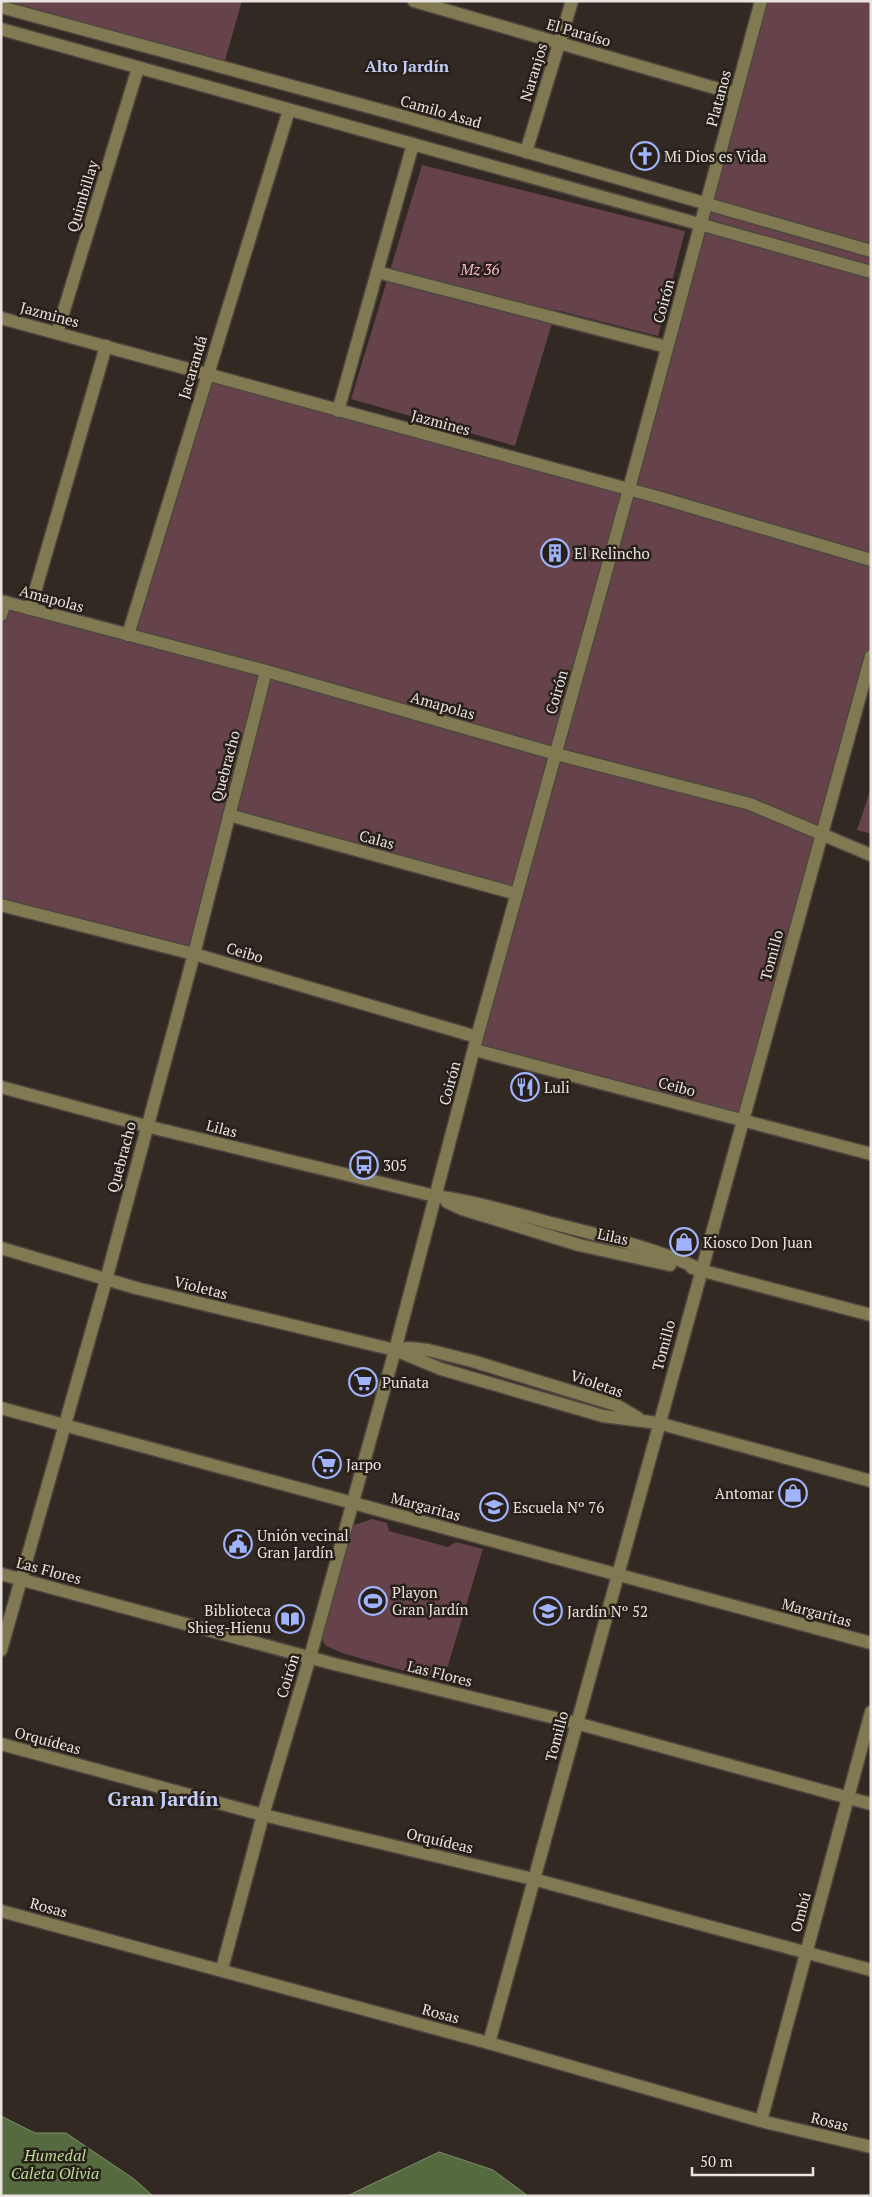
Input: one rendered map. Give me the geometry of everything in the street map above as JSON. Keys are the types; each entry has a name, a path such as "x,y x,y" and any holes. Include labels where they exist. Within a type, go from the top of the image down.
{"street":[{"name":"El Paraíso","path":"414,1 736,94"},
{"name":"Naranjos","path":"526,152 572,1"},
{"name":"Platanos","path":"706,204 761,1"},
{"name":"Camilo Asad","path":"1,7 395,114 871,251"},
{"path":"1,29 871,272"},
{"name":"Quimbillay","path":"57,333 138,68"},
{"name":"Jacarandá","path":"128,635 289,110"},
{"path":"338,411 413,144"},
{"name":"Coirón","path":"222,1969 263,1815 310,1657 395,1350 477,1037 706,204"},
{"path":"377,272 667,346"},
{"name":"Jazmines","path":"1,318 629,489 871,560"},
{"path":"30,608 106,346"},
{"path":"1,615 3,601"},
{"name":"Amapolas","path":"3,601 266,671 556,754 750,804 821,832 871,855"},
{"name":"Tomillo","path":"488,2043 700,1268 871,656"},
{"name":"Quebracho","path":"1,1650 106,1280 146,1126 194,954 266,671"},
{"name":"Calas","path":"228,815 517,894"},
{"name":"Ceibo","path":"1,905 194,954 477,1037"},
{"name":"Ceibo","path":"475,1050 871,1154"},
{"name":"Lilas","path":"1,1087 146,1126 435,1196 462,1209 579,1245 669,1265 700,1268 871,1315"},
{"name":"Violetas","path":"1,1248 106,1280 395,1350 440,1369 603,1416 658,1423 871,1481"},
{"name":"Margaritas","path":"1,1408 871,1643"},
{"name":"Las Flores","path":"1,1574 310,1657 576,1723 871,1804"},
{"name":"Ombú","path":"761,2121 871,1712"},
{"name":"Orquídeas","path":"1,1744 263,1815 533,1879 807,1951 871,1970"},
{"name":"Rosas","path":"1,1911 222,1969 761,2121 871,2147"}],"green space":[{"path":"1,1 242,1 223,67"},
{"path":"761,1 871,1 871,656 742,1120 475,1050 517,895 229,815 194,954 1,905 1,601 128,634 207,373 629,489"},
{"name":"Mz 36","path":"422,165 685,231 658,336 556,310 515,446 351,399"},
{"path":"871,788 871,834 857,830"},
{"path":"372,1519 387,1523 389,1531 448,1547 456,1542 483,1549 443,1682 342,1653 326,1646 322,1640 348,1535 354,1525"}],"water":[{"name":"Humedal Caleta Olivia","path":"1,2116 35,2133 66,2133 134,2179 153,2196 1,2196"},
{"path":"439,2152 493,2170 528,2196 347,2196"}],"place":[{"name":"Mi Dios es Vida","path":"645,156"},
{"name":"El Relincho","path":"555,553"},
{"name":"Luli","path":"525,1087"},
{"name":"305","path":"364,1165"},
{"name":"Kiosco Don Juan","path":"684,1242"},
{"name":"Puñata","path":"363,1382"},
{"name":"Jarpo","path":"327,1464"},
{"name":"Antomar","path":"793,1493"},
{"name":"Escuela Nº 76","path":"494,1507"},
{"name":"Unión vecinal Gran Jardín","path":"238,1544"},
{"name":"Playon Gran Jardín","path":"373,1601"},
{"name":"Jardín Nº 52","path":"548,1611"},
{"name":"Biblioteca Shieg-Hienu","path":"290,1619"}],"district":[{"name":"Alto Jardín","path":"407,66"},
{"name":"Gran Jardín","path":"163,1798"}]}
